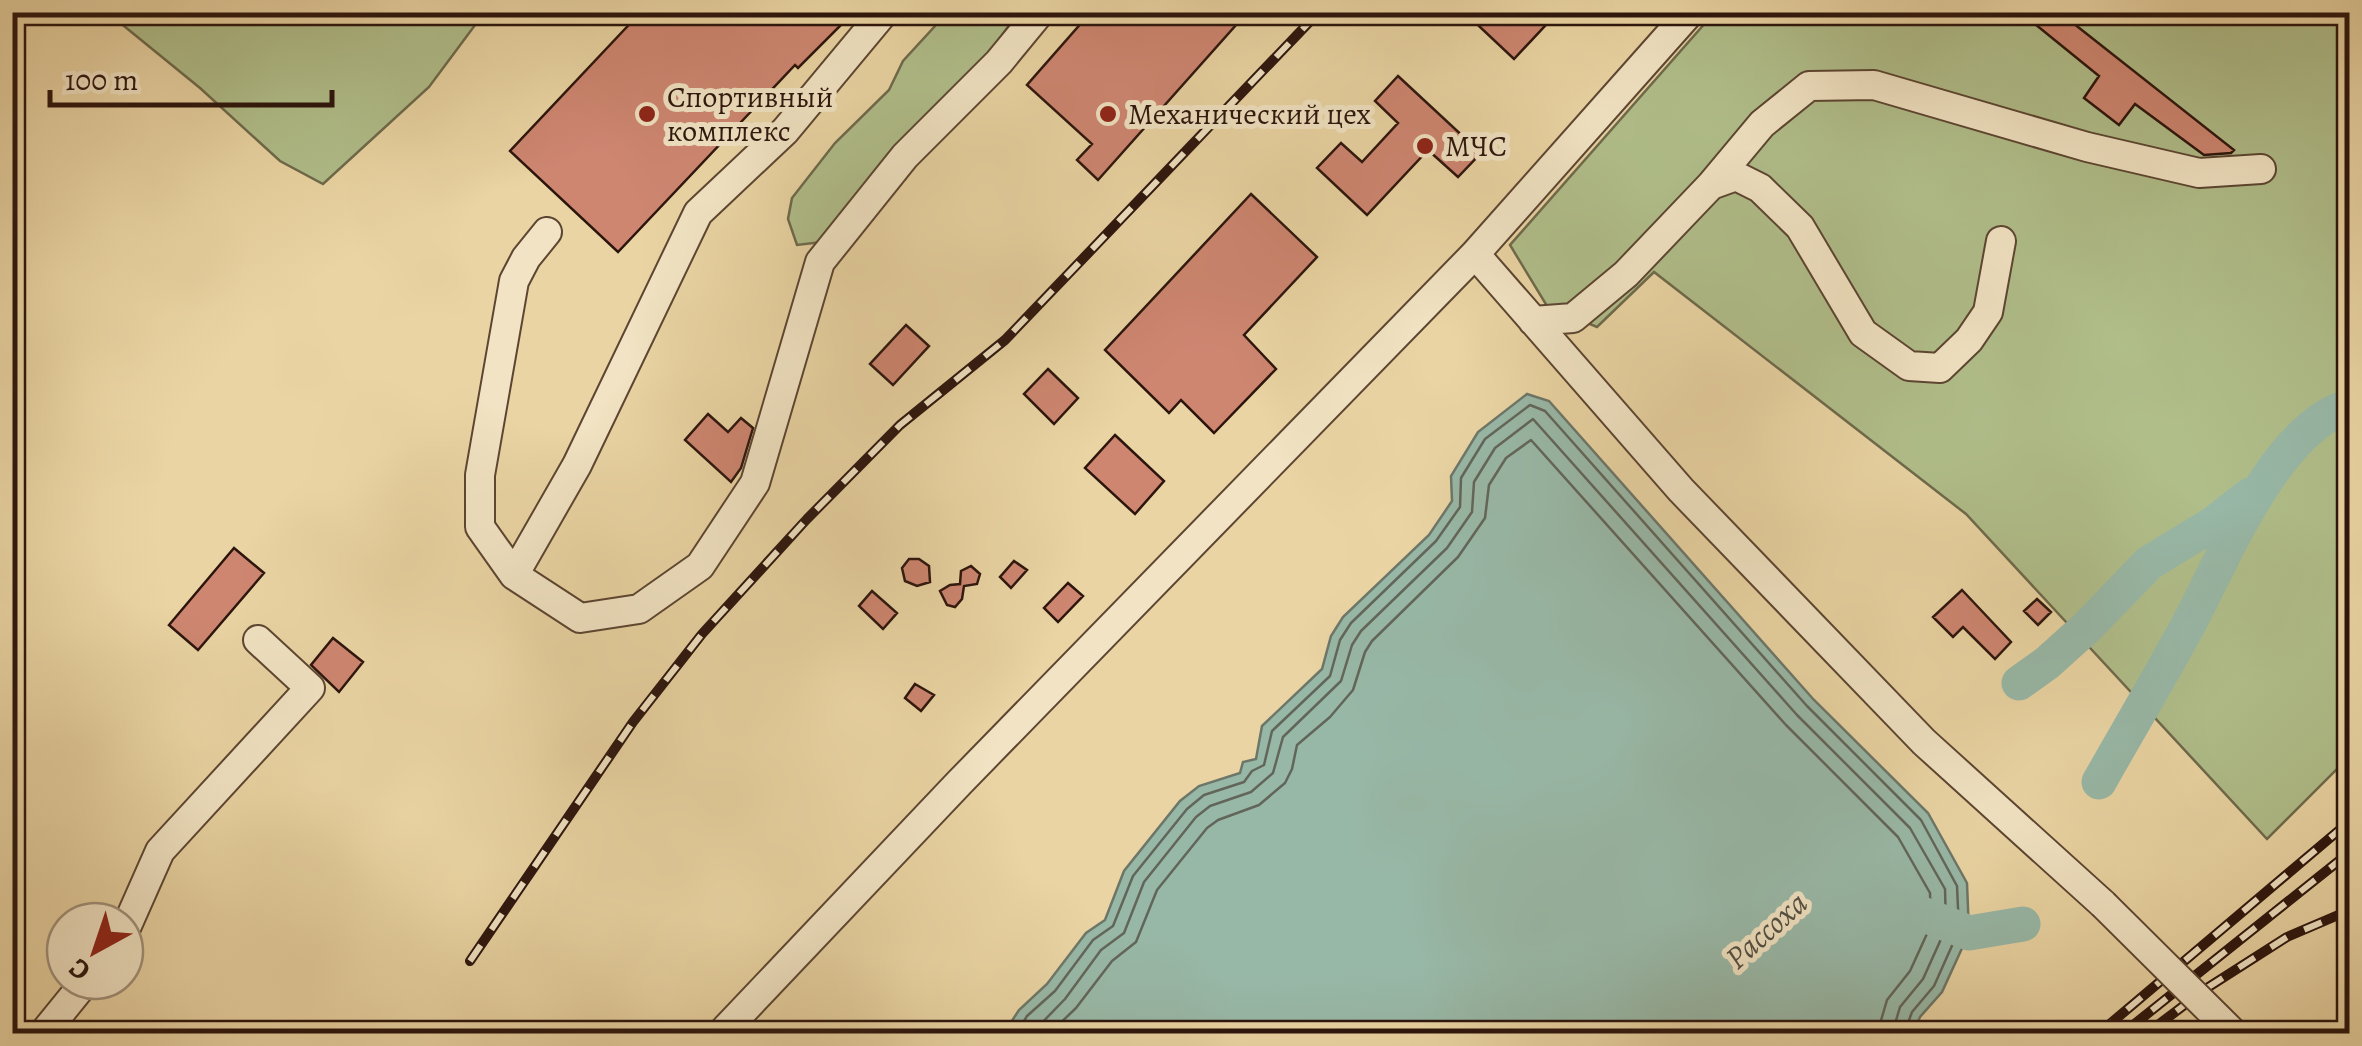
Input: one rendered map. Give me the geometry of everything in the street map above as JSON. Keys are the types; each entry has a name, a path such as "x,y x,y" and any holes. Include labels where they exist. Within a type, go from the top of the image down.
{"street":[{"path":"514,575 577,465 698,214 785,130 884,12"},
{"path":"548,232 526,258 514,282 480,475 480,527 514,575 580,618 639,609 700,566 755,483 820,262 905,156 999,62 1040,12"},
{"path":"721,1034 1475,254 1689,13"},
{"path":"1533,321 1574,318 1626,274 1711,185 1762,124 1809,86 1874,85 2087,147 2199,173 2262,168"},
{"path":"1711,185 1736,176 1760,188 1800,227 1863,334 1909,366 1940,368 1969,340 1988,312 2001,241"},
{"path":"1475,254 1682,490 1910,728 2103,904 2234,1034"},
{"path":"138,901 160,851 310,688 258,640"},
{"path":"44,1034 70,1001"}],"green space":[{"path":"108,13 484,13 429,87 323,184 280,161 200,88"},
{"path":"941,13 1018,13 987,56 822,242 797,245 788,219 792,198 835,143 889,90 903,61 935,26"},
{"path":"1714,13 2349,13 2349,757 2267,839 1966,514 1654,272 1597,327 1547,306 1510,245"}],"water":[{"name":"Рассоха","path":"1527,394 1549,401 1814,700 1928,813 1967,883 1969,933 1942,992 1920,1017 1913,1033 1004,1033 1086,933 1105,920 1124,871 1180,801 1199,786 1240,773 1243,762 1256,759 1262,726 1322,669 1331,636 1343,617 1429,535 1452,501 1451,476 1478,432"}],"building":[{"name":"Спортивный комплекс","path":"641,12 854,12 798,68 795,65 618,252 510,151"},
{"name":"Механический цех","path":"1091,12 1223,12 1236,25 1098,180 1077,160 1092,144 1027,85"},
{"path":"1464,12 1558,12 1514,59"},
{"path":"2020,12 2059,12 2234,150 2204,155 2135,104 2119,125 2084,98 2099,76"},
{"name":"МЧС","path":"1398,76 1481,153 1458,177 1428,150 1367,215 1317,168 1341,143 1362,162 1398,123 1375,101"},
{"path":"1251,194 1317,257 1244,335 1276,369 1214,433 1181,400 1169,413 1105,350"},
{"path":"906,325 929,346 893,385 870,364"},
{"path":"1048,369 1078,398 1054,424 1024,394"},
{"path":"708,414 728,432 741,418 753,428 741,468 731,482 685,440"},
{"path":"1115,435 1164,481 1135,514 1085,468"},
{"path":"234,548 264,573 198,650 169,625"},
{"path":"909,559 919,559 929,566 930,582 917,586 905,581 902,568"},
{"path":"1014,561 1027,570 1011,588 1000,577"},
{"path":"971,566 980,574 977,584 964,586 962,599 955,607 947,605 940,591 960,584 961,571"},
{"path":"1068,583 1083,596 1058,622 1044,608"},
{"path":"1962,590 2011,642 1995,659 1963,627 1953,637 1933,617"},
{"path":"872,591 897,613 883,629 859,606"},
{"path":"2037,599 2051,612 2038,625 2024,611"},
{"path":"333,638 363,662 339,692 311,665"},
{"path":"915,684 934,695 921,711 905,698"}],"waterway":[{"path":"2099,782 2274,468 2323,419 2350,406"},
{"path":"2019,683 2087,627 2149,563 2213,524 2250,495"},
{"path":"1925,915 1969,933 2023,924"}],"railway":[{"path":"470,961 633,722 702,634 900,425 1005,340 1319,12"},
{"path":"2098,1034 2350,821"},
{"path":"2122,1034 2350,852"},
{"path":"2146,1034 2207,988 2287,937 2350,910"}],"place":[{"name":"Спортивный комплекс","path":"647,114"},
{"name":"Механический цех","path":"1108,114"},
{"name":"МЧС","path":"1425,146"}]}
